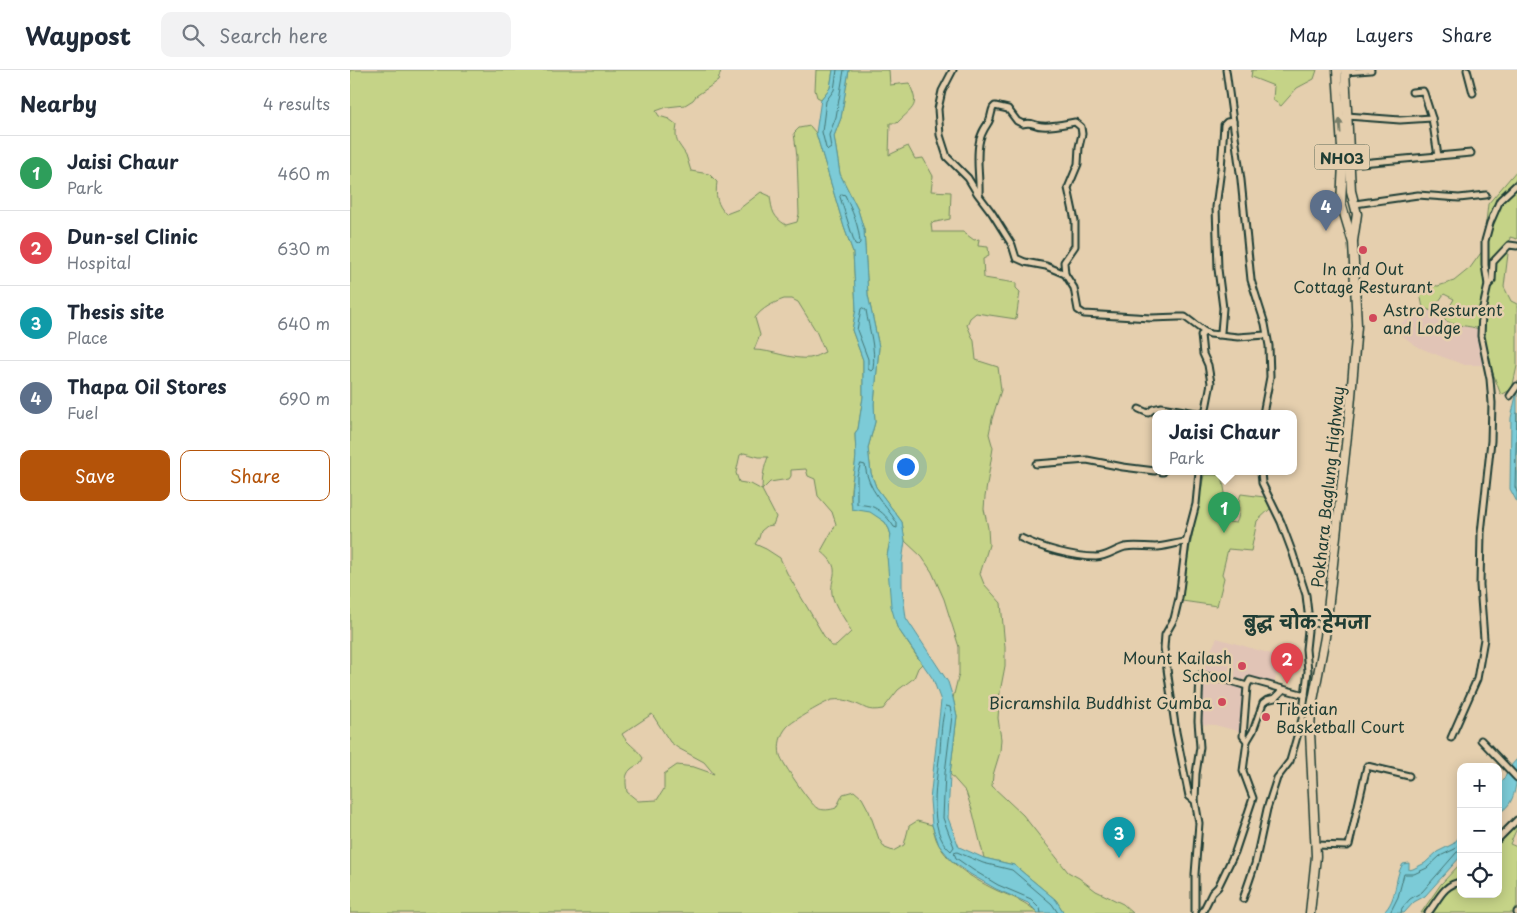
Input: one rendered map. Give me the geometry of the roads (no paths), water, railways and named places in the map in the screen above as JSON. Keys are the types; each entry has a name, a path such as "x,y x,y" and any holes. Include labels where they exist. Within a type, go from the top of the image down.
{"highway":[{"name":"Pokhara Baglung Highway","path":"1310,913 1316,870 1311,725 1313,698 1326,626 1357,326 1353,243 1357,219 1352,196 1342,71"},
{"name":"Pokhara Baglung Highway","path":"1342,71 1343,175 1341,203 1353,243"}],"street":[{"path":"953,70 939,101 940,135 947,157 968,178 1012,244 1014,255 1019,260 1046,266 1065,274"},
{"path":"1226,70 1241,180 1250,280 1265,324 1269,346 1270,377 1264,410"},
{"path":"1342,71 1371,70"},
{"path":"1467,70 1474,93"},
{"path":"1412,92 1423,91 1424,93 1432,118 1438,156"},
{"path":"979,195 980,178 977,160 979,143 984,127 989,122 995,106 1008,109 1017,121 1023,124 1030,122 1043,126 1075,122 1081,127 1082,134 1078,147 1078,164 1068,188 1075,221 1075,246 1064,262 1065,274 1074,288 1078,310 1084,314 1151,318 1185,317 1204,332 1238,336 1266,335"},
{"path":"1347,116 1400,120 1432,118"},
{"path":"1218,335 1223,308 1218,269 1216,207 1224,125 1233,121"},
{"path":"1350,164 1471,153"},
{"path":"1451,738 1477,679 1484,639 1480,585 1481,533 1491,441 1492,403 1490,379 1481,336 1482,312 1488,285 1485,241 1500,200 1517,184"},
{"path":"1355,204 1418,195 1459,198 1486,195"},
{"path":"1488,285 1492,281 1493,262 1509,245 1517,246"},
{"path":"1204,332 1201,335 1203,354 1208,366 1211,383 1205,410"},
{"path":"1510,396 1517,386"},
{"path":"1139,409 1148,413 1153,409 1161,407 1179,410"},
{"path":"1036,464 1087,460 1122,468 1152,471"},
{"path":"1195,801 1189,796 1176,732 1164,648 1166,635 1174,619 1179,598 1186,542 1196,504 1199,475"},
{"path":"1243,899 1257,858 1267,809 1277,778 1290,761 1302,719 1308,671 1306,649 1310,621 1306,596 1293,554 1281,522 1262,483 1261,475"},
{"path":"1021,538 1068,554 1096,557 1108,555 1124,547 1158,547 1186,542"},
{"path":"1310,621 1326,626"},
{"path":"1195,913 1195,874 1199,822 1195,801 1200,747 1198,721 1200,675 1247,686"},
{"path":"1247,741 1243,736 1247,686 1250,680 1305,695"},
{"path":"1202,913 1212,893 1218,887 1235,852 1253,798 1243,771 1247,741 1253,731 1262,703 1275,698 1283,690"},
{"path":"1481,740 1517,778"},
{"path":"1316,845 1349,845 1367,766 1409,776"},
{"path":"1502,835 1517,820"},
{"path":"1428,913 1447,887 1457,883"}],"water":[{"path":"833,70 849,70 841,118 834,136 840,174 858,210 864,230 868,295 879,347 874,404 875,422 868,448 871,473 876,487 902,522 905,541 902,562 902,587 906,618 948,682 957,716 950,774 948,818 959,847 984,858 1014,865 1056,900 1064,913 1038,913 1028,903 996,889 970,874 952,861 939,845 932,825 930,800 941,701 933,679 897,627 891,606 887,556 891,535 889,529 885,522 870,512 852,509 851,497 856,457 855,433 858,429 863,397 863,360 852,330 856,309 853,252 816,133 821,99 830,88"},
{"path":"1517,391 1517,502 1510,489 1511,418"},
{"path":"1517,759 1515,791 1509,804 1502,810 1502,781 1508,769"},
{"path":"1457,840 1457,860 1425,896 1414,902 1404,913 1383,913 1394,895 1403,864 1409,863 1409,870 1413,869 1425,863 1437,852 1453,844"}],"place":[{"name":"Thapa Oil Stores","path":"1326,231"},
{"name":"In and Out Cottage Resturant","path":"1363,250"},
{"name":"Astro Resturent and Lodge","path":"1373,318"},
{"name":"Jaisi Chaur","path":"1224,533"},
{"name":"Mount Kailash School","path":"1242,666"},
{"name":"Dun-sel Clinic","path":"1287,684"},
{"name":"Bicramshila Buddhist Gumba","path":"1222,702"},
{"name":"Tibetian Basketball Court","path":"1266,717"},
{"name":"Thesis site","path":"1119,858"}],"district":[{"name":"बुद्ध चोक हेमजा","path":"1307,621"}]}
